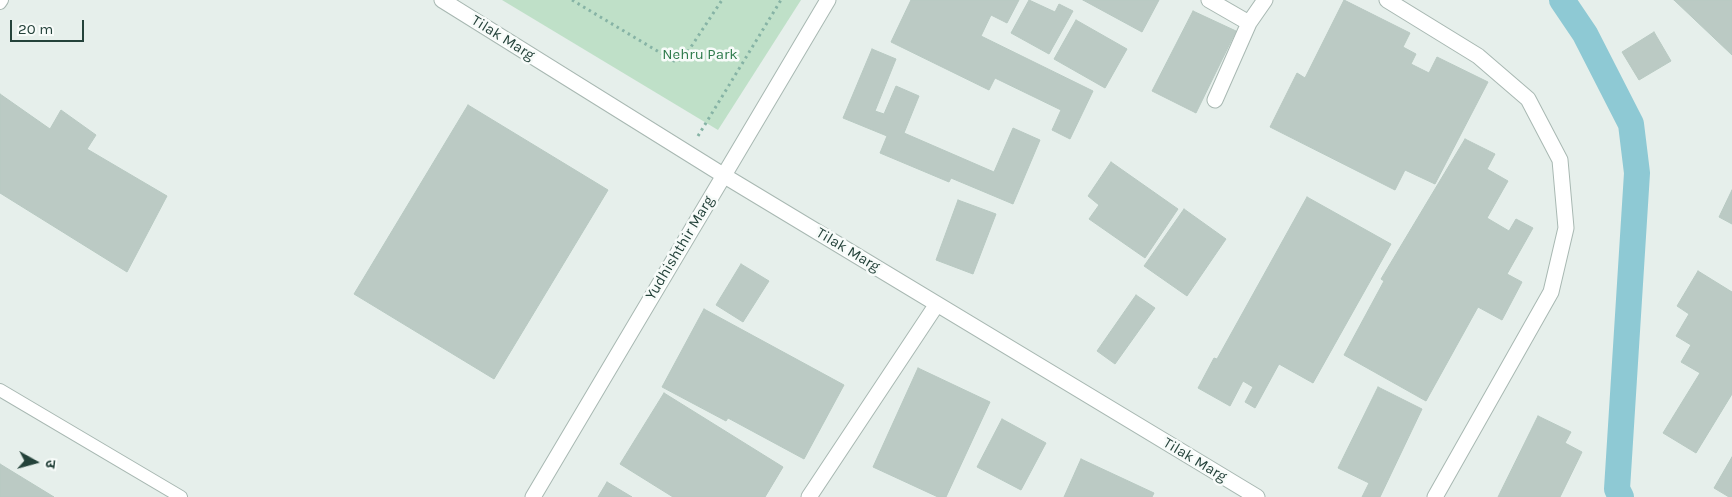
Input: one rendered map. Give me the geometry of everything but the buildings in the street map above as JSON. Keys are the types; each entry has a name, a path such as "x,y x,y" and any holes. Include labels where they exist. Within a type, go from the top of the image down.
{"street":[{"name":"Tilak Marg","path":"442,0 723,175 1257,497"},
{"name":"Yudhishthir Marg","path":"533,497 828,0"},
{"path":"1209,0 1249,23"},
{"path":"1214,100 1249,23 1265,0"},
{"path":"1388,0 1478,56 1528,98 1560,160 1566,228 1551,292 1435,497"},
{"path":"809,497 937,304"}],"lane":[{"path":"0,390 181,497"}],"path":[{"path":"572,0 674,61 683,59 722,0"},
{"path":"688,153 781,0"}],"green space":[{"name":"Nehru Park","path":"502,0 801,0 718,130"}],"waterway":[{"path":"1562,0 1585,34 1631,124 1637,173 1617,489 1621,497"}]}
